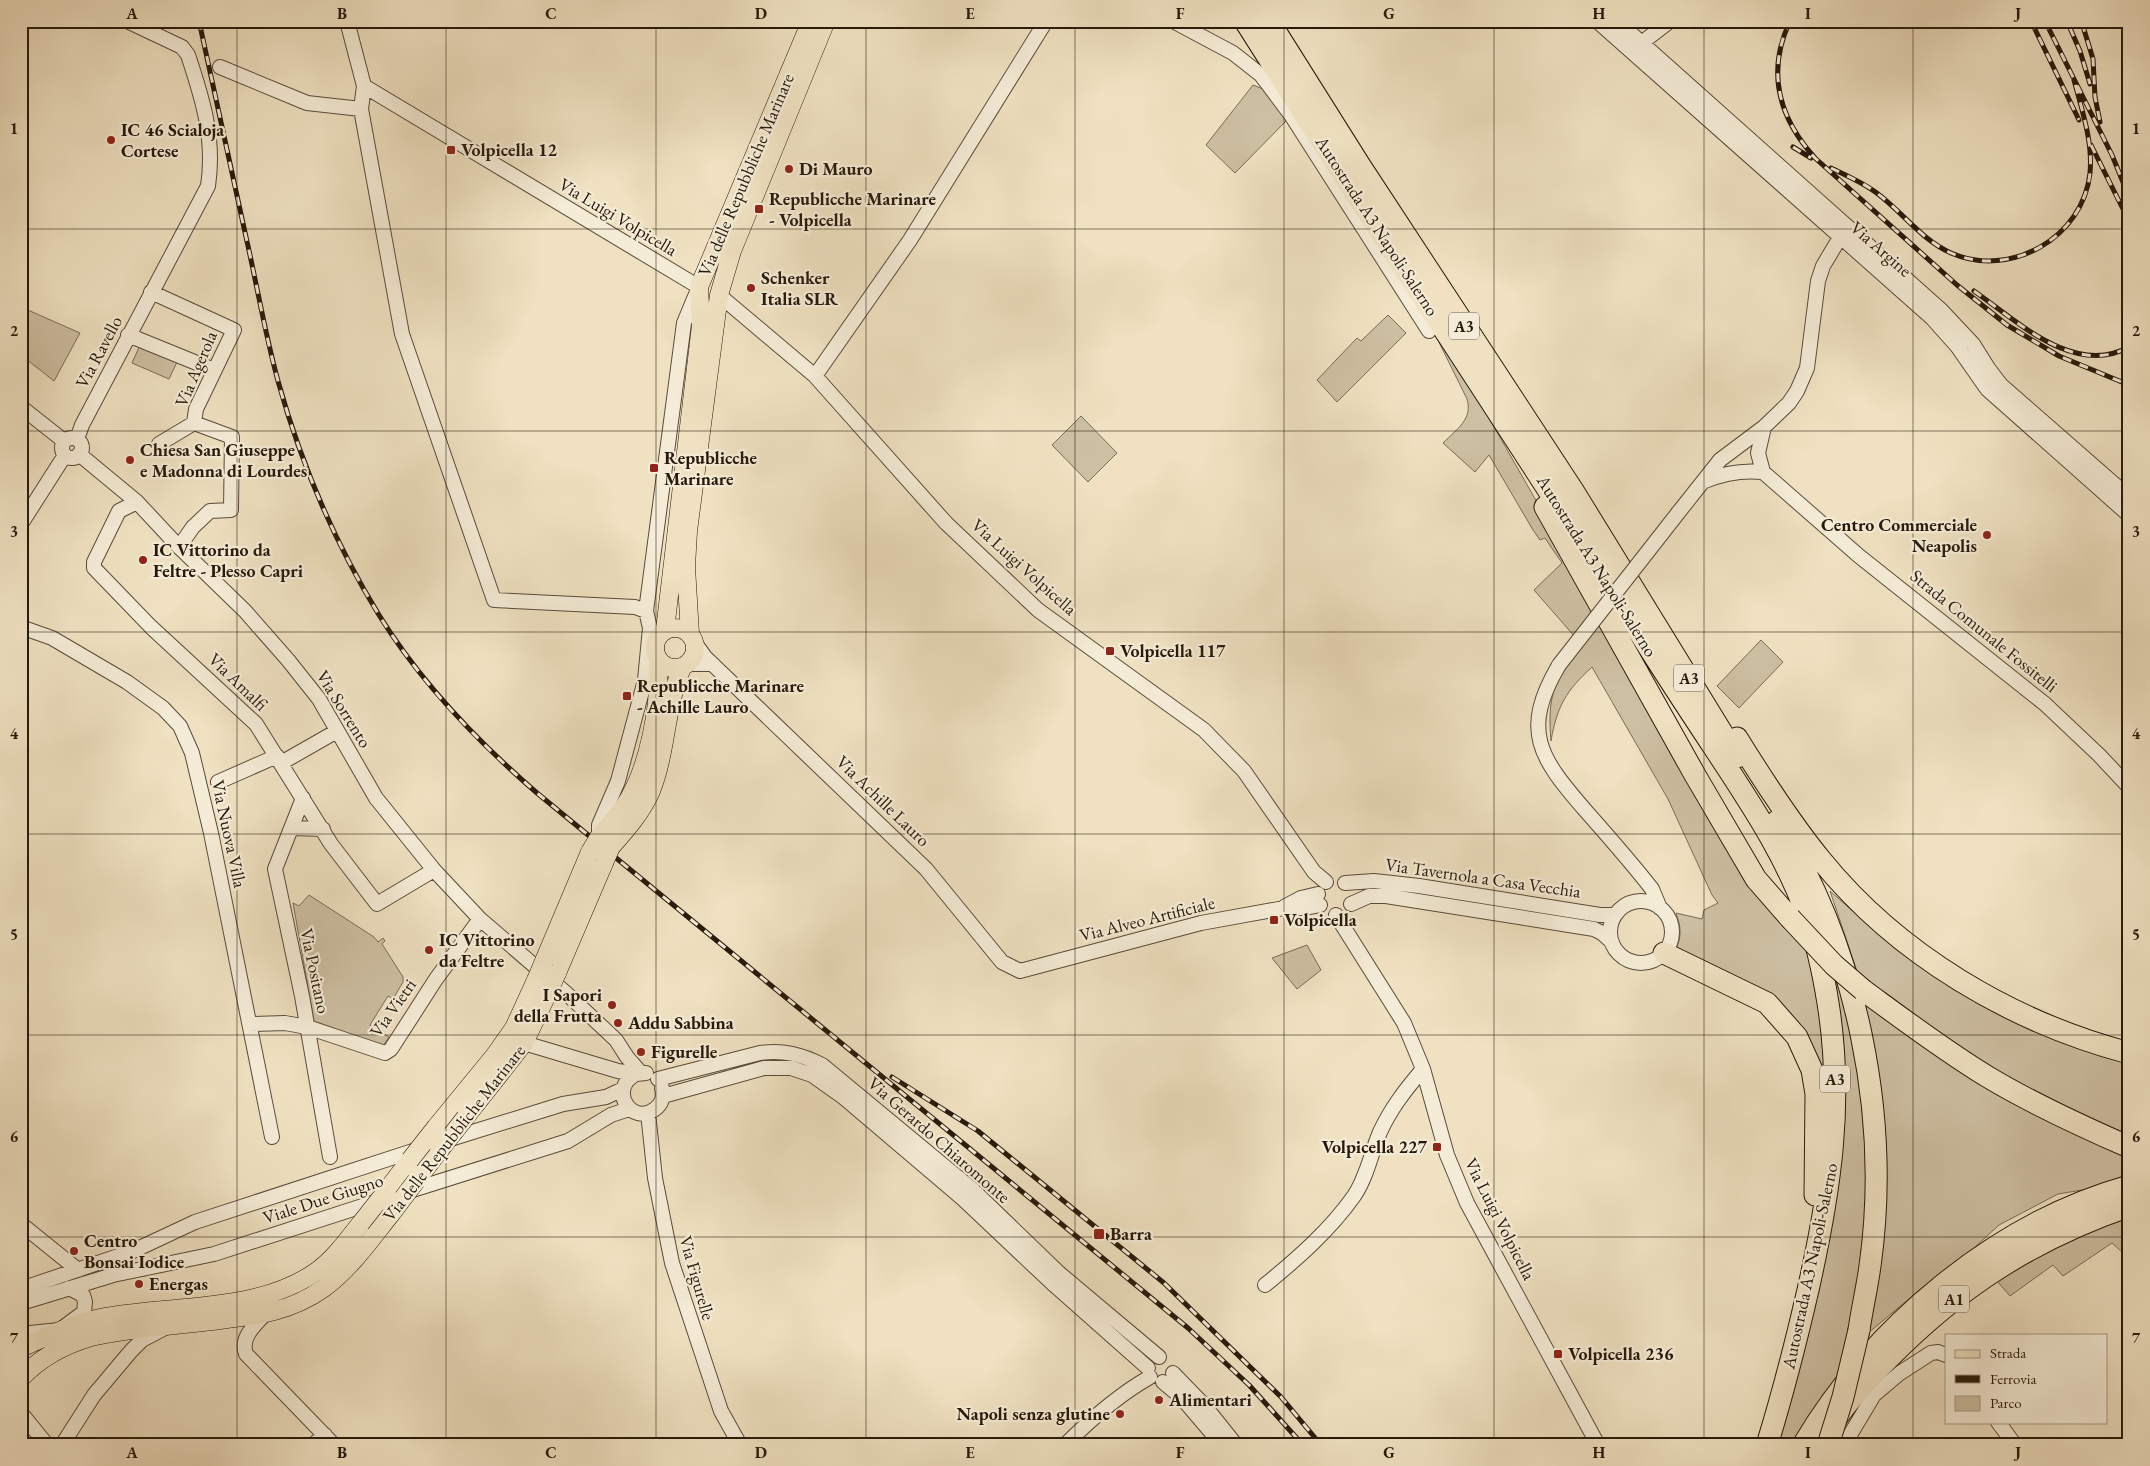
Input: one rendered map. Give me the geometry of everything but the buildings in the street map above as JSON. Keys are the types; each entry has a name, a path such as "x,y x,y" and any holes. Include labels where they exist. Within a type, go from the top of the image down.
{"highway":[{"name":"Autostrada A3 Napoli-Salerno","path":"1245,21 1342,174 1476,376 1768,831 1806,913 1822,973 1834,1053 1835,1106 1832,1163 1819,1239 1802,1314 1789,1369 1767,1445"},
{"name":"Autostrada A3 Napoli-Salerno","path":"1269,21 1370,180 1574,492 1793,847 1815,890 1846,976 1857,1016 1866,1062 1873,1118 1875,1194 1870,1266 1859,1330 1843,1396 1828,1445"},
{"path":"1476,376 1533,488 1756,879 1834,964 1863,990 1928,1037 1989,1078 2050,1110 2129,1147"},
{"path":"1660,630 1718,710 1779,804 1821,860 1853,895 1898,936 1932,962 2004,1006 2100,1046 2129,1053"},
{"path":"1664,953 1767,1003 1797,1037 1812,1070 1817,1116 1816,1178 1812,1224 1790,1329 1761,1445"},
{"name":"A1","path":"1803,1445 1832,1400 1862,1362 1895,1328 1942,1286 1980,1258 2028,1228 2071,1207 2129,1186"},
{"name":"A1","path":"1820,1445 1839,1415 1876,1371 1949,1302 1990,1273 2042,1242 2089,1220 2129,1206"}],"main road":[{"name":"Via delle Repubbliche Marinare","path":"550,988 544,961 637,782 646,754 659,689 658,660 655,654 655,644 658,637 665,630 701,325 698,287 811,21"},
{"name":"Via delle Repubbliche Marinare","path":"21,1378 45,1356 74,1342 107,1333 264,1315 296,1303 325,1287 350,1264 524,1043 557,973 601,850 640,811 650,791 662,753 675,684 685,666 694,656 686,567 688,531 719,295 732,251 826,21"},
{"path":"665,630 678,628 692,638"},
{"path":"658,660 669,668 685,666"},
{"name":"Via delle Repubbliche Marinare","path":"21,1348 60,1330 100,1318 242,1300 280,1290 307,1277 325,1265 361,1223 495,1055 514,1028 550,988"}],"street":[{"name":"Via Ravello","path":"70,440 82,425 208,186 212,163 210,133 188,56 182,47 127,21"},
{"path":"347,21 364,86 361,109 402,334 494,600 635,607 646,611"},
{"path":"815,376 910,240 1046,21"},
{"path":"1173,21 1232,53 1261,75 1291,115 1429,331"},
{"name":"Via Argine","path":"1597,21 1636,47 1843,232 1937,323 1957,346 1981,382 2002,403 2129,515"},
{"name":"Via Argine","path":"1617,21 1636,47"},
{"path":"1636,47 1670,21"},
{"path":"220,67 307,103 361,109"},
{"name":"Via Luigi Volpicella","path":"364,86 698,287"},
{"path":"1660,908 1650,903 1636,902 1622,907 1615,915 1610,932 1612,942 1617,951 1625,958 1645,963 1664,953 1670,942 1672,932 1667,916 1660,908 1652,889 1642,876 1557,777 1542,751 1539,737 1541,704 1546,687 1559,665 1678,513 1709,479 1714,465 1730,450 1764,427 1789,403 1803,378 1809,354 1818,281 1823,266 1843,232"},
{"name":"Via Argine","path":"1843,232 1954,322 1973,344 2001,385 2129,497"},
{"path":"601,850 599,825 618,781 645,680 650,628 646,611 684,323 698,287"},
{"name":"Via Agerola","path":"154,288 234,330 196,409 194,423"},
{"name":"Via Luigi Volpicella","path":"719,295 815,376 946,523 1038,610 1204,730 1244,771 1314,872 1321,894"},
{"path":"128,336 214,370"},
{"path":"21,406 70,440 82,446 72,455 21,524"},
{"path":"159,444 194,423 232,437 230,510 210,511 193,527 179,547"},
{"path":"1709,479 1757,472 1758,453 1764,427"},
{"name":"Strada Comunale Fossitelli","path":"1730,450 1741,464 1757,472 2045,704 2099,755 2129,787"},
{"name":"Via Sorrento","path":"72,455 137,502 179,547 245,610 319,699 376,798 434,870 480,919 550,988"},
{"name":"Via Amalfi","path":"137,502 119,511 94,562 94,568 151,627 256,724 332,844 377,904 434,870"},
{"name":"Via Nuova Villa","path":"21,627 52,638 127,682 163,708 180,726 192,753 250,1024 272,1137"},
{"name":"Via Achille Lauro","path":"692,638 712,664 926,870 1002,962 1020,971"},
{"path":"685,666 712,664"},
{"path":"218,782 279,760 337,732"},
{"name":"Via Positano","path":"303,798 275,869 307,1027 330,1157"},
{"path":"291,828 323,829"},
{"path":"1636,902 1642,876"},
{"path":"1336,880 1345,882 1352,892 1344,914 1324,911 1321,894 1336,880"},
{"name":"Via Tavernola a Casa Vecchia","path":"1345,882 1374,881 1419,886 1615,915"},
{"name":"Via Alveo Artificiale","path":"1020,971 1201,923 1284,908 1301,898 1321,894"},
{"name":"Via Tavernola a Casa Vecchia","path":"1344,914 1369,896 1416,900 1594,930 1602,933 1612,942"},
{"name":"Via Luigi Volpicella","path":"1344,914 1404,1023 1423,1069 1447,1155 1467,1203 1598,1445"},
{"name":"Via Vietri","path":"307,1027 385,1053 391,1049 436,979 480,919"},
{"path":"524,1043 629,1077 653,1076 661,1084 663,1096 658,1107 648,1113 638,1114 629,1109 623,1099 629,1077 627,1057 616,1040 550,988"},
{"path":"250,1024 285,1024 307,1027"},
{"name":"Via Gerardo Chiaromonte","path":"658,1079 774,1051 806,1057 822,1065 972,1190 1059,1273 1159,1357 1170,1361 1173,1365 1158,1375"},
{"name":"Via Gerardo Chiaromonte","path":"663,1096 764,1068 791,1068 812,1075 843,1097 963,1199 1052,1283 1158,1375 1182,1398 1222,1445"},
{"path":"1265,1285 1298,1258 1355,1195 1380,1132 1399,1097 1423,1069"},
{"name":"Viale Due Giugno","path":"21,1289 133,1251 195,1222 486,1127 563,1104 606,1097 629,1077"},
{"name":"Viale Due Giugno","path":"21,1303 114,1275 214,1254 553,1146 578,1136 611,1115 629,1109"},
{"name":"Via Figurelle","path":"648,1113 655,1178 672,1263 721,1411 740,1445"},
{"path":"21,1224 78,1270"},
{"path":"21,1336 30,1333 60,1330 80,1316 85,1307 83,1294 69,1288"},
{"path":"264,1315 246,1336 244,1342 246,1354 330,1440 313,1445"},
{"path":"62,1445 94,1395 131,1351 142,1340 170,1326"},
{"path":"1844,1445 1874,1395 1900,1373 1931,1353 1938,1352 1945,1356"},
{"path":"1065,1445 1102,1410 1131,1387 1158,1375 1152,1359 1159,1357"},
{"name":"Via Gerardo Chiaromonte","path":"1158,1375 1204,1405 1236,1445"},
{"path":"21,1413 46,1445"},
{"path":"1999,1424 2015,1445"}],"green space":[{"path":"1253,85 1268,91 1287,120 1235,173 1206,145"},
{"path":"21,307 80,333 54,381 21,355"},
{"path":"1388,315 1406,333 1337,402 1317,380 1357,338 1361,341"},
{"path":"1430,324 1485,411 1698,788 1807,952 1817,985 1830,1101 1805,1034 1676,949 1680,931 1676,913 1702,919 1704,910 1718,903 1712,895 1668,799 1592,667 1575,684 1564,700 1556,718 1551,741 1550,712 1555,689 1565,668 1582,645 1534,590 1562,563 1545,538 1540,540 1533,530 1489,455 1475,472 1443,443 1466,418 1468,406 1467,399"},
{"path":"140,345 177,362 169,379 132,363"},
{"path":"1081,416 1117,453 1088,482 1052,445"},
{"path":"1761,640 1783,662 1739,708 1717,686"},
{"path":"1830,891 1897,950 1998,1013 2129,1062 2129,1137 2046,1098 1962,1051 1858,974"},
{"path":"309,895 374,937 378,942 383,938 385,941 382,944 403,977 403,982 393,999 388,996 370,1025 389,1037 383,1046 314,1021 293,903 299,906"},
{"path":"1307,945 1321,970 1297,989 1272,958"},
{"path":"1829,969 1839,977 1851,1019 1868,1145 1862,1277 1840,1379 1794,1445 1772,1445 1827,1233"},
{"path":"1863,1003 2129,1154 2129,1177 2100,1187 2058,1194 1999,1225 1975,1247 1867,1334 1873,1302"},
{"path":"2129,1217 2129,1250 2124,1254 2112,1243 2063,1276 2053,1265 2010,1296 1997,1281 2061,1244 2112,1222"}],"railway":[{"path":"199,21 269,345 287,412 308,473 348,560 379,615 413,664 472,732 537,793 1188,1328 1249,1385 1303,1445"},
{"path":"1790,21 1779,58 1780,94 1785,111 1793,127 1815,158 1957,285 2007,325 2059,356 2129,385"},
{"path":"2031,21 2079,120"},
{"path":"2045,21 2112,155 2129,197"},
{"path":"2082,23 2093,59 2095,97 2100,122"},
{"path":"2070,28 2080,51 2090,84"},
{"path":"1831,168 1873,190 1931,241 1951,253 1974,260 1997,261 2019,256 2040,247 2058,234 2074,217 2084,196 2091,161 2086,126 2074,80"},
{"path":"2091,145 2129,221"},
{"path":"1793,147 1811,158"},
{"path":"1974,291 2027,330 2047,342 2067,350 2088,355 2108,354 2129,347"},
{"path":"892,1077 978,1131 1164,1283 1281,1397 1321,1445"}],"place":[{"name":"IC 46 Scialoja Cortese","path":"111,140"},
{"name":"Volpicella 12","path":"451,150"},
{"name":"Di Mauro","path":"789,169"},
{"name":"Republicche Marinare - Volpicella","path":"759,209"},
{"name":"Schenker Italia SLR","path":"751,288"},
{"name":"Chiesa San Giuseppe e Madonna di Lourdes","path":"130,460"},
{"name":"Republicche Marinare","path":"654,468"},
{"name":"Centro Commerciale Neapolis","path":"1987,535"},
{"name":"IC Vittorino da Feltre - Plesso Capri","path":"143,560"},
{"name":"Volpicella 117","path":"1110,651"},
{"name":"Republicche Marinare - Achille Lauro","path":"627,696"},
{"name":"Volpicella","path":"1274,920"},
{"name":"IC Vittorino da Feltre","path":"429,950"},
{"name":"I Sapori della Frutta","path":"612,1005"},
{"name":"Addu Sabbina","path":"618,1023"},
{"name":"Figurelle","path":"641,1052"},
{"name":"Volpicella 227","path":"1437,1147"},
{"name":"Barra","path":"1099,1234"},
{"name":"Centro Bonsai Iodice","path":"74,1251"},
{"name":"Energas","path":"139,1284"},
{"name":"Volpicella 236","path":"1558,1354"},
{"name":"Alimentari","path":"1159,1400"},
{"name":"Napoli senza glutine","path":"1120,1414"}]}
